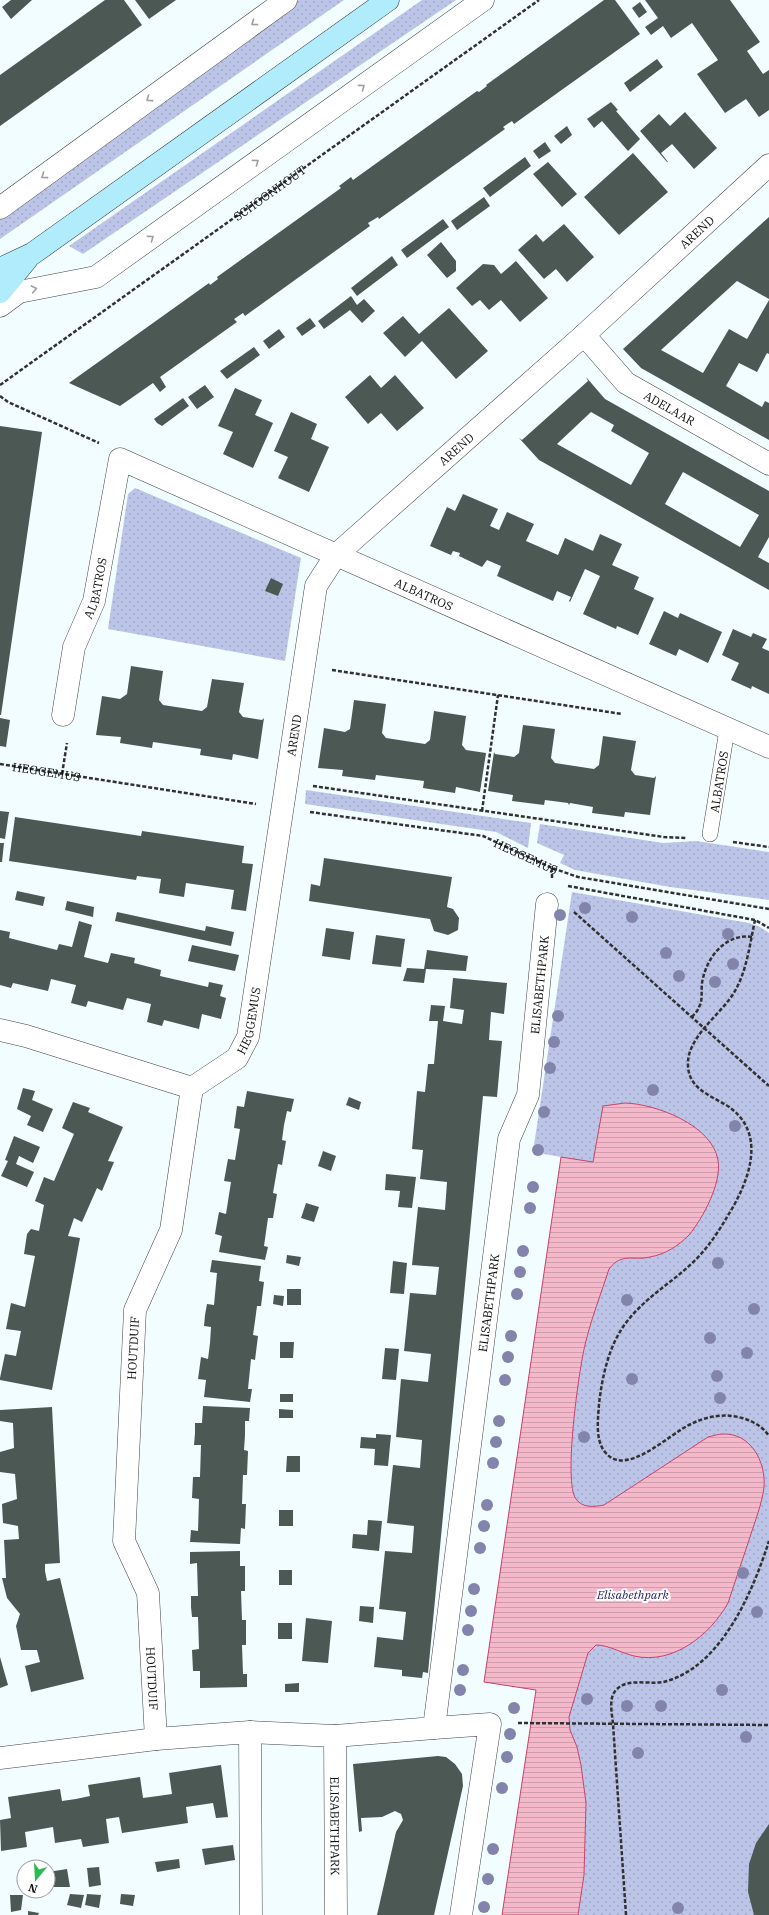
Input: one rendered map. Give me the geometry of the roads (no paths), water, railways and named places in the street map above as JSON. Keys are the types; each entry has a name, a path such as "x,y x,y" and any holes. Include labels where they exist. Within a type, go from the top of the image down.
{"main road":[{"path":"0,269 32,254 388,0"},
{"path":"0,292 32,254"}],"street":[{"path":"0,208 286,0"},
{"path":"0,306 19,292 96,277 483,0"},
{"name":"AREND","path":"283,808 316,586 336,554 584,335 769,165"},
{"name":"ADELAAR","path":"584,335 626,383 769,464"},
{"name":"ALBATROS","path":"63,714 74,647 94,601 120,459 336,554 727,730 769,747"},
{"name":"HEGGEMUS","path":"192,1088 237,1058 248,1037 283,808"},
{"name":"ELISABETHPARK","path":"434,1728 510,1139 528,1095 547,904"},
{"path":"0,1030 26,1036 192,1088"},
{"name":"HOUTDUIF","path":"156,1739 148,1593 124,1541 135,1310 170,1230 192,1088"},
{"path":"0,1758 156,1739 250,1732 335,1736 490,1724 461,1915"},
{"path":"250,1732 251,1915"},
{"name":"ELISABETHPARK","path":"335,1736 336,1915"}],"lane":[{"name":"ALBATROS","path":"710,834 727,730"}],"park label":[{"name":"Elisabethpark","path":"633,1594"}]}
